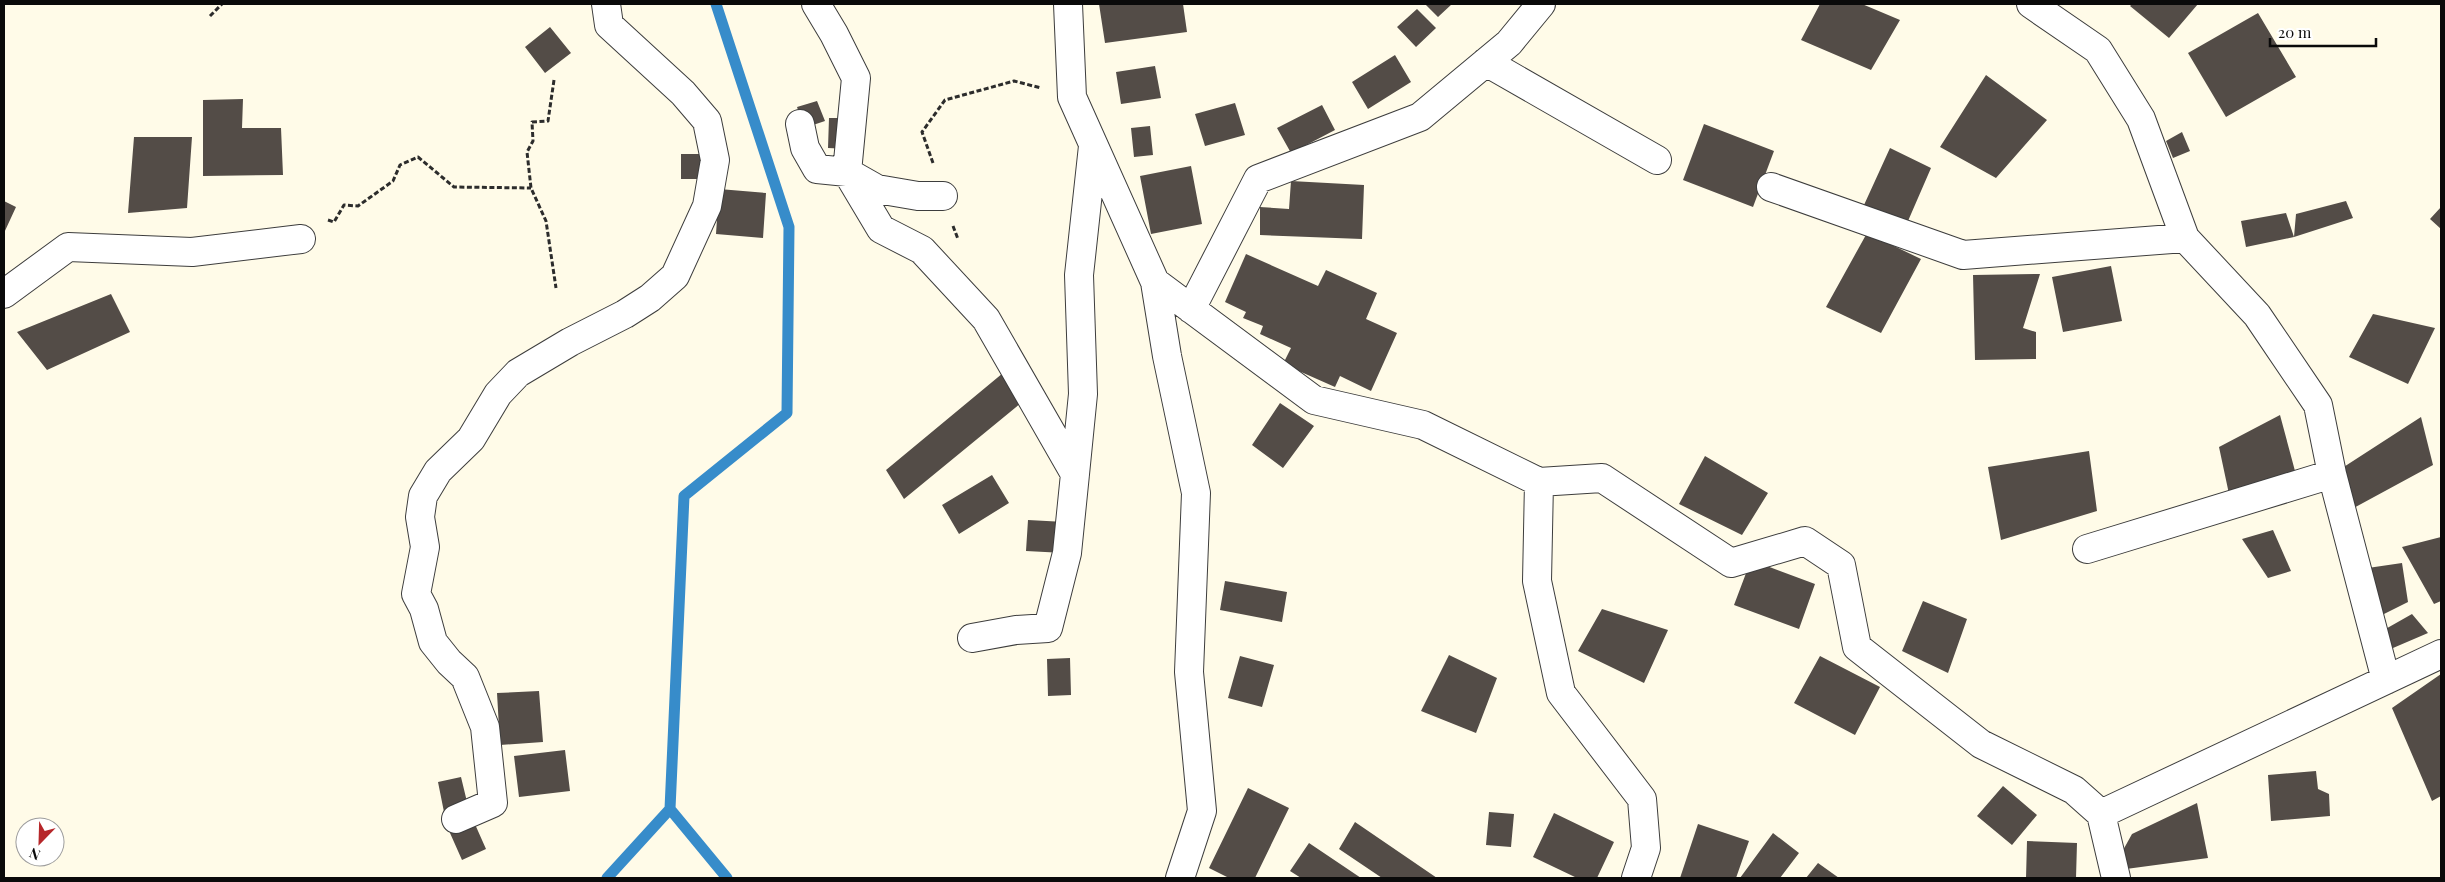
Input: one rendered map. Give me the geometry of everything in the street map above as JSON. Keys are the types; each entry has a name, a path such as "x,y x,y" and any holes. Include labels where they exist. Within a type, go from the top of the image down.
{"street":[{"path":"456,819 493,803 485,727 465,677 432,642 424,609 416,594 425,547 420,517 423,496 438,471 471,439 498,394 518,373 570,342 625,314 650,298 675,276 707,206 715,160 707,121 683,93 609,25 606,4"},
{"path":"816,4 834,34 856,78 847,172 881,229 922,250 986,319 1075,474"},
{"path":"1068,4 1072,97 1155,282 1167,356 1196,493 1189,672 1202,810 1180,878"},
{"path":"1191,309 1258,180 1420,116 1509,43 1541,4"},
{"path":"2031,4 2098,50 2141,119 2186,238 2257,316 2318,405 2332,474 2386,680"},
{"path":"1486,62 1658,160"},
{"path":"800,124 805,148 817,169 847,172 877,189 918,196 944,196"},
{"path":"972,638 1016,630 1048,628 1067,553 1083,394 1079,275 1093,145"},
{"path":"1771,187 1963,255 2186,238"},
{"path":"4,294 68,246 192,252 301,238"},
{"path":"1155,282 1314,400 1423,425 1539,482 1602,478 1731,563 1804,541 1841,565 1857,647 1981,744 2074,790 2101,814 2116,878"},
{"path":"2087,549 2332,474"},
{"path":"1539,482 1537,581 1561,693 1642,799 1646,848 1636,878"},
{"path":"2101,814 2441,654"}],"path":[{"path":"210,16 222,4"},
{"path":"554,80 548,121 532,122 533,141 527,152 531,188 546,221 556,288"},
{"path":"961,245 922,132 945,100 1014,81 1072,97"},
{"path":"301,238 317,218 334,222 344,205 358,206 392,181 400,164 418,157 454,188 531,188"}],"building":[{"path":"1099,4 1183,4 1187,32 1105,43"},
{"path":"1425,4 1452,4 1438,17"},
{"path":"1820,4 1862,4 1900,20 1871,70 1801,40"},
{"path":"2132,4 2198,4 2169,38 2130,6"},
{"path":"1417,9 1436,28 1416,47 1397,27"},
{"path":"2258,13 2296,77 2226,117 2188,53"},
{"path":"550,27 571,53 545,73 525,47"},
{"path":"1395,55 1411,82 1368,109 1352,82"},
{"path":"1155,66 1161,98 1121,104 1116,72"},
{"path":"1986,75 2047,120 1996,178 1940,147"},
{"path":"243,99 242,128 281,128 283,175 203,176 203,100"},
{"path":"817,101 825,121 804,128 797,107"},
{"path":"1235,103 1245,135 1205,146 1195,114"},
{"path":"1322,105 1335,130 1291,153 1277,128"},
{"path":"829,118 849,118 849,149 828,148"},
{"path":"1704,124 1774,151 1753,207 1683,180"},
{"path":"1150,126 1153,155 1134,157 1131,128"},
{"path":"2182,132 2190,151 2173,158 2166,141"},
{"path":"134,137 192,137 187,208 128,213"},
{"path":"1890,148 1931,168 1908,221 1864,205"},
{"path":"681,154 702,154 703,179 681,179"},
{"path":"1191,166 1202,224 1151,234 1140,176"},
{"path":"1291,181 1364,185 1362,239 1260,235 1260,207 1289,209"},
{"path":"719,189 766,193 763,238 716,234"},
{"path":"4,201 16,207 4,233"},
{"path":"2346,201 2353,218 2294,237 2296,214"},
{"path":"2441,207 2441,229 2430,219"},
{"path":"2286,213 2294,237 2246,247 2241,221"},
{"path":"1867,233 1921,259 1881,333 1826,307"},
{"path":"1246,254 1318,286 1326,270 1377,293 1366,319 1397,333 1371,391 1340,376 1335,387 1283,364 1291,348 1260,334 1263,326 1243,318 1246,312 1225,302"},
{"path":"2111,266 2122,321 2063,332 2052,277"},
{"path":"2040,274 2023,328 2036,332 2036,359 1975,360 1973,275"},
{"path":"111,294 130,332 47,370 17,332"},
{"path":"2373,314 2435,328 2408,384 2349,357"},
{"path":"1003,373 1021,403 904,499 886,470"},
{"path":"1280,403 1314,426 1283,468 1252,445"},
{"path":"2280,415 2295,471 2229,494 2219,447"},
{"path":"2421,417 2433,465 2350,510 2336,472"},
{"path":"2089,451 2097,511 2001,540 1988,467"},
{"path":"1705,456 1768,493 1742,535 1679,504"},
{"path":"992,475 1009,503 959,534 942,505"},
{"path":"1028,520 1065,522 1064,553 1026,551"},
{"path":"2273,530 2291,571 2268,578 2242,539"},
{"path":"2441,537 2441,601 2434,604 2402,547"},
{"path":"1751,560 1815,584 1799,629 1734,605"},
{"path":"2402,563 2408,602 2382,615 2361,569"},
{"path":"1225,581 1287,592 1282,622 1220,610"},
{"path":"1923,601 1967,619 1948,673 1902,651"},
{"path":"1602,609 1668,630 1644,683 1578,651"},
{"path":"2412,614 2428,633 2393,648 2382,631"},
{"path":"1449,655 1497,678 1476,733 1421,711"},
{"path":"1240,656 1274,665 1262,707 1228,698"},
{"path":"1820,656 1880,687 1855,735 1794,703"},
{"path":"1070,658 1071,695 1048,696 1047,659"},
{"path":"2441,674 2441,796 2432,801 2392,708"},
{"path":"539,691 543,742 500,745 497,693"},
{"path":"565,750 570,791 519,797 514,756"},
{"path":"2316,771 2318,789 2329,794 2330,816 2271,821 2268,775"},
{"path":"461,777 468,806 444,812 438,782"},
{"path":"2003,786 2037,815 2012,845 1977,816"},
{"path":"1248,788 1289,808 1255,878 1229,878 1209,868"},
{"path":"2197,803 2208,858 2126,869 2122,852 2132,834"},
{"path":"1489,812 1514,814 1511,847 1486,845"},
{"path":"1554,813 1614,842 1597,878 1577,878 1533,857"},
{"path":"474,822 486,849 462,860 450,833"},
{"path":"1355,822 1437,878 1382,878 1339,849"},
{"path":"1698,824 1749,841 1736,878 1680,878"},
{"path":"1773,833 1799,853 1780,878 1740,878"},
{"path":"2027,841 2077,843 2076,878 2026,878"},
{"path":"1309,843 1361,878 1301,878 1290,871"},
{"path":"1818,863 1839,878 1806,878"}],"waterway":[{"path":"607,878 670,809 684,496 787,413 789,227 716,4"},
{"path":"670,809 727,878"}]}
